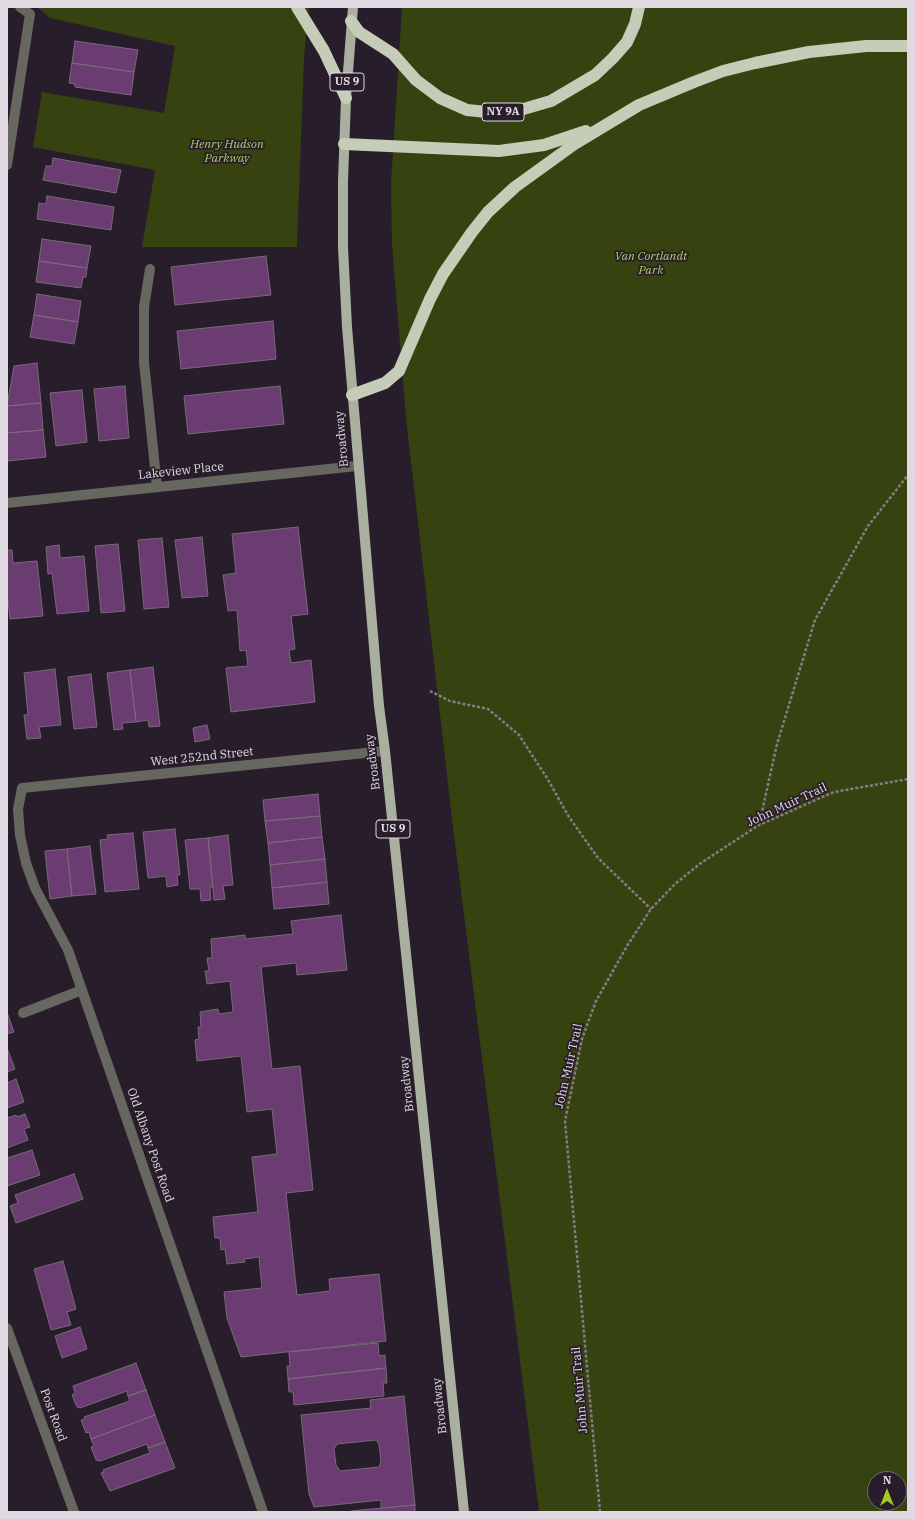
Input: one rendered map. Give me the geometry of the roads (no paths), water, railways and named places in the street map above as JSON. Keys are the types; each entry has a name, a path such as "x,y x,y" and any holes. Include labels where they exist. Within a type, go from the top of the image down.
{"highway":[{"path":"297,7 324,51 346,98"},
{"name":"NY 9A","path":"351,21 359,32 393,54 416,80 440,98 458,107 472,111 498,113 520,110 551,101 595,76 627,42 635,24 639,7"},
{"path":"344,144 474,151 522,149 566,138 694,82 756,63 828,49 866,46 908,46"},
{"path":"352,395 385,382 399,371 428,304 443,274 472,232 488,212 515,187 543,166 626,112"}],"main road":[{"name":"Broadway","path":"353,7 346,98 342,213 343,262 357,466 379,706 385,751 464,1512"}],"street":[{"path":"7,165 30,14 20,7"},
{"path":"150,269 144,307 144,362 157,487"},
{"name":"Lakeview Place","path":"7,503 357,466"},
{"name":"West 252nd Street","path":"22,788 385,751"},
{"name":"Old Albany Post Road","path":"22,788 18,808 26,863 35,888 68,950 263,1512"},
{"path":"23,1013 82,990"},
{"name":"Post Road","path":"7,1328 74,1512"}],"park label":[{"name":"Henry Hudson Parkway","path":"227,152"},
{"name":"Van Cortlandt Park","path":"651,264"}]}
